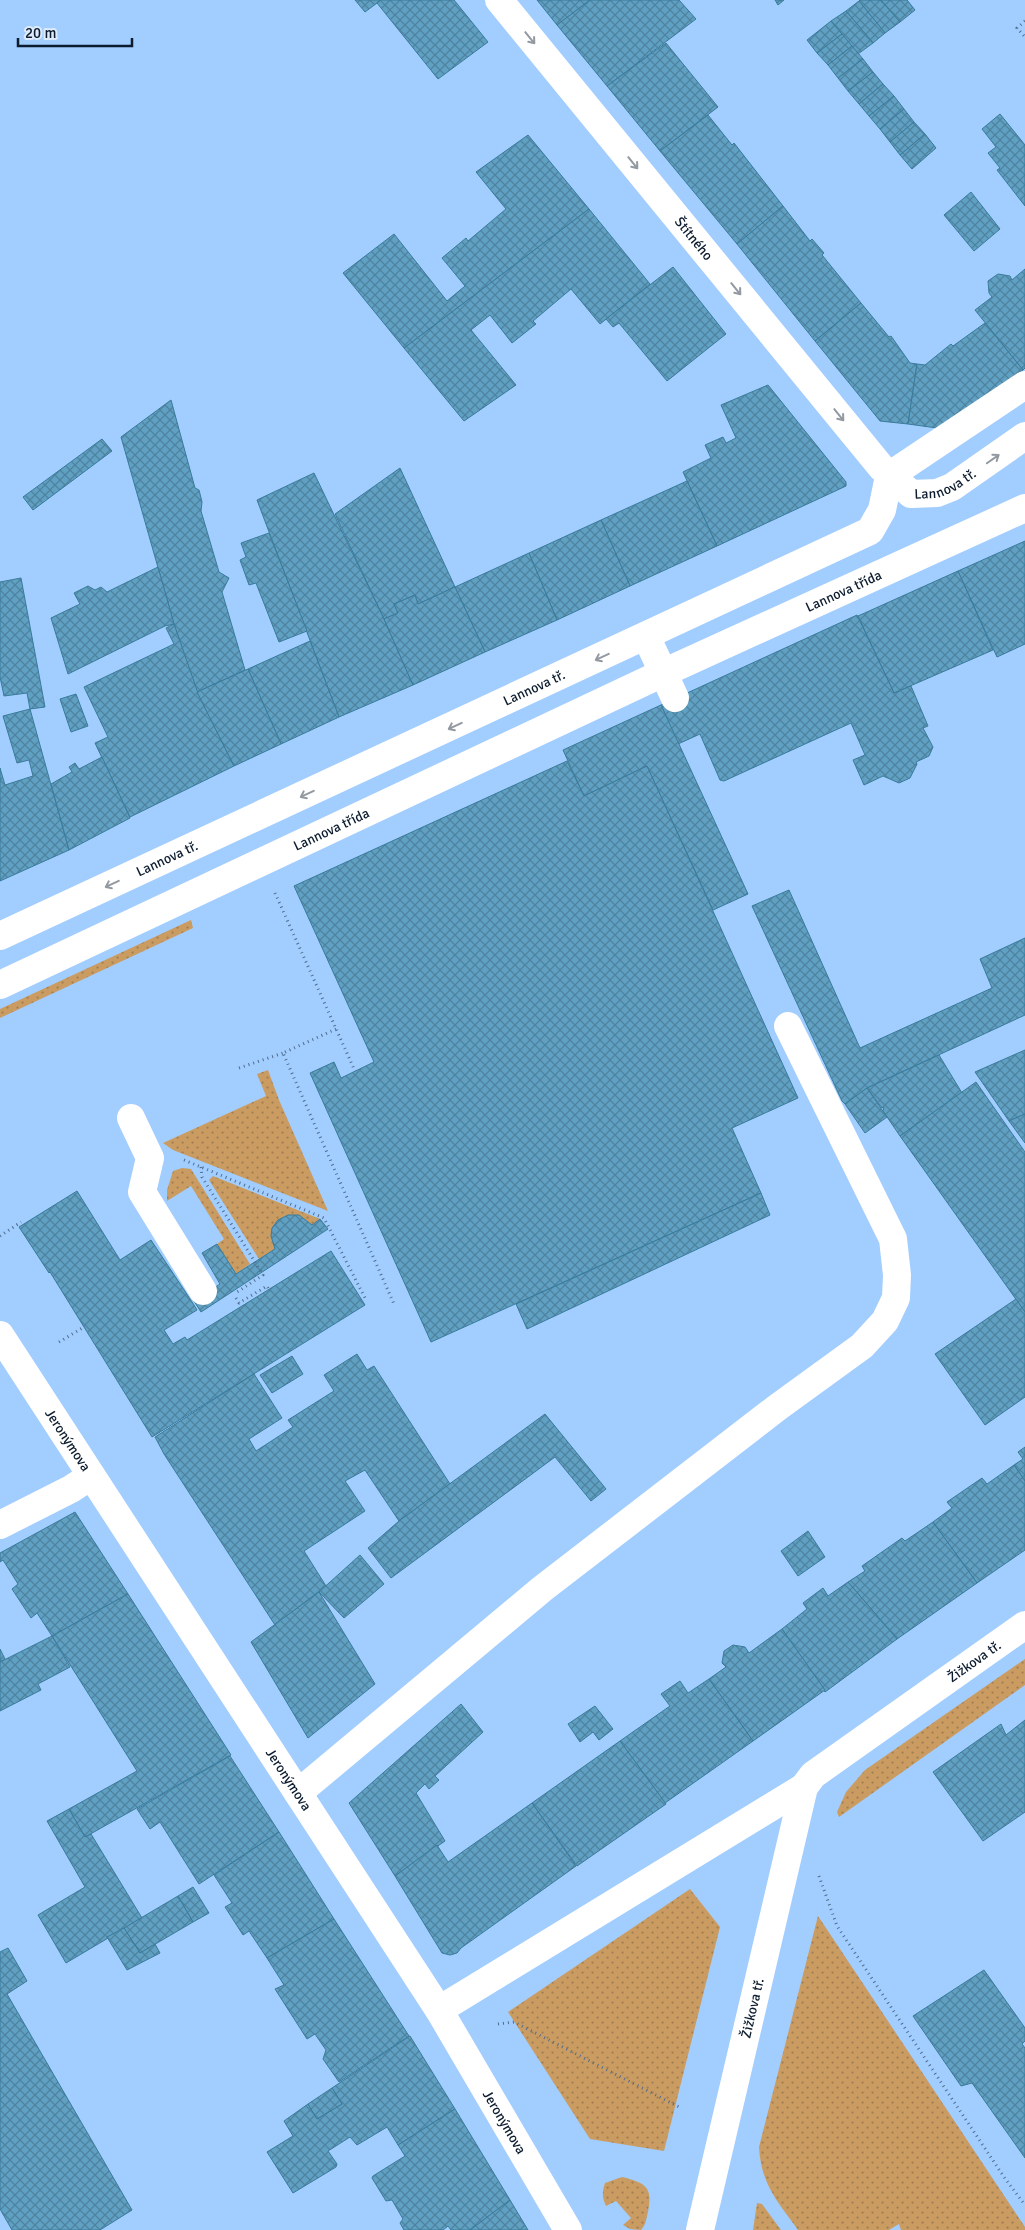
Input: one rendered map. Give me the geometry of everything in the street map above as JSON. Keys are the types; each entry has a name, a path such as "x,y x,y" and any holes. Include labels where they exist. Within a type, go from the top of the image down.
{"street":[{"name":"Štítného","path":"499,0 885,471"},
{"path":"885,471 1025,385"},
{"name":"Lannova tř.","path":"885,471 911,494 937,493 952,487 1025,436"},
{"name":"Lannova tř.","path":"0,936 870,531 882,510 885,471"},
{"name":"Lannova třída","path":"0,985 664,673 1025,508"},
{"path":"646,636 675,698"},
{"path":"298,1793 542,1589 778,1407 862,1346 885,1321 896,1298 897,1274 893,1239 788,1026"},
{"path":"132,1118 150,1158 142,1192 204,1291"},
{"name":"Jeronýmova","path":"0,1335 439,2010 568,2230"},
{"path":"0,1525 71,1489 91,1476"},
{"name":"Žižkova tř.","path":"439,2010 804,1787 813,1775 1025,1625"},
{"name":"Žižkova tř.","path":"700,2230 804,1787"}],"path":[{"path":"1025,21 1017,28 1025,37"},
{"path":"262,863 355,1071"},
{"path":"238,1068 282,1053 336,1029"},
{"path":"282,1053 394,1304"},
{"path":"176,1156 324,1218 365,1298"},
{"path":"201,1167 202,1177 263,1275 234,1294 239,1303 267,1286 269,1290"},
{"path":"0,1236 21,1222"},
{"path":"59,1342 84,1327"},
{"path":"816,1868 837,1926 1004,2177 1025,2205"},
{"path":"498,2024 514,2022 681,2108"}],"shaded area":[{"path":"191,920 193,928 0,1018 0,1009"},
{"path":"268,1070 279,1100 328,1211 173,1150 163,1143 266,1096 257,1074"},
{"path":"182,1168 191,1169 250,1264 236,1274 217,1244 224,1239 191,1186 167,1201 167,1190 173,1171"},
{"path":"213,1176 320,1219 312,1225 299,1215 280,1221 273,1229 272,1235 275,1249 259,1259 209,1180"},
{"path":"1025,1659 1025,1685 839,1817 837,1812 846,1792 865,1770"},
{"path":"690,1889 720,1927 664,2151 590,2139 508,2012"},
{"path":"818,1916 1025,2227 1025,2230 901,2230 899,2224 889,2230 798,2230 771,2192 763,2172 759,2147"},
{"path":"622,2177 637,2181 646,2187 648,2192 648,2212 645,2224 641,2230 630,2229 623,2225 631,2218 616,2201 606,2206 603,2194 605,2183"},
{"path":"757,2203 762,2204 781,2230 753,2230"}],"building":[{"path":"355,0 381,0 365,12"},
{"path":"381,0 454,0 488,42 438,79 377,3"},
{"path":"537,0 590,0 557,25"},
{"path":"590,0 679,0 696,19 607,86 557,25"},
{"path":"775,0 784,0 778,5"},
{"path":"860,0 881,0 900,22 885,33"},
{"path":"881,0 907,0 915,10 900,22"},
{"path":"859,1 885,33 873,43 846,11"},
{"path":"846,11 873,43 858,54 831,21"},
{"path":"831,21 842,34 817,53 807,40"},
{"path":"842,34 852,46 828,65 817,53"},
{"path":"666,43 718,107 660,151 607,86"},
{"path":"852,46 863,59 838,78 828,65"},
{"path":"863,59 873,72 848,91 838,78"},
{"path":"873,72 883,84 859,104 848,91"},
{"path":"883,84 894,96 869,116 859,104"},
{"path":"894,96 904,109 880,129 869,116"},
{"path":"904,109 914,122 890,142 880,129"},
{"path":"1000,114 1025,145 1025,206 997,170 1000,168 988,153 996,147 982,129"},
{"path":"708,115 732,145 734,143 783,206 737,244 660,151"},
{"path":"914,122 925,134 900,155 890,142"},
{"path":"925,134 936,148 912,169 900,155"},
{"path":"528,135 589,209 404,348 343,273 394,234 447,301 465,286 442,258 466,238 468,241 506,209 476,172"},
{"path":"971,192 1000,229 974,251 944,215"},
{"path":"783,206 810,241 812,239 824,253 822,255 861,303 815,341 737,244"},
{"path":"589,209 650,284 600,324 571,289 533,321 536,324 512,343 490,315 471,330 516,385 464,421 404,348"},
{"path":"673,267 726,334 667,381 619,323 613,327 606,319"},
{"path":"1025,269 1025,368 1023,370 975,310 992,297 989,293 988,281 998,274 1010,276 1012,280"},
{"path":"861,303 889,337 891,336 910,363 917,364 908,424 880,421 815,341"},
{"path":"985,323 1023,370 937,428 908,424 917,364 925,365 951,344 953,346"},
{"path":"768,385 846,482 846,486 717,546 683,472 711,458 705,445 723,437 726,443 736,438 721,405"},
{"path":"171,400 195,488 199,490 202,502 201,511 219,572 229,578 222,592 245,670 197,692 174,624 121,437"},
{"path":"102,439 112,451 33,510 23,497"},
{"path":"400,468 455,587 418,604 415,595 394,604 398,613 384,619 335,514"},
{"path":"314,473 384,619 413,685 339,717 257,500"},
{"path":"687,481 717,546 630,586 601,520"},
{"path":"601,520 630,586 557,620 529,553"},
{"path":"269,533 307,631 279,642 256,583 249,585 240,560 246,557 241,543"},
{"path":"1025,541 1025,644 997,657 958,571"},
{"path":"529,553 557,620 485,652 455,587"},
{"path":"158,567 174,624 165,626 68,674 51,618 80,604 74,593 88,586 95,590 101,587 107,592"},
{"path":"958,571 993,650 894,693 858,616"},
{"path":"21,578 45,707 30,709 27,693 4,696 0,677 0,582"},
{"path":"455,587 485,652 413,685 384,619 398,613 394,604 415,595 418,604"},
{"path":"857,615 894,693 911,686 928,726 923,728 933,747 929,756 916,762 917,764 910,778 899,783 883,776 864,785 853,760 865,755 851,723 724,781 720,780 700,734 678,744 661,705"},
{"path":"174,624 198,693 234,766 130,817 95,743 108,737 84,687 174,644 166,628"},
{"path":"310,641 339,717 281,744 248,669"},
{"path":"248,669 281,744 234,766 197,692"},
{"path":"76,694 88,726 71,732 60,699"},
{"path":"661,705 748,894 713,910 647,766 584,796 563,750"},
{"path":"30,709 69,850 0,881 0,768 5,785 33,776 29,760 17,763 3,716"},
{"path":"102,757 130,818 69,850 51,784 72,772 69,767 75,763 79,769"},
{"path":"567,761 584,796 647,766 798,1098 732,1128 761,1193 431,1342 310,1073 334,1062 341,1078 374,1062 294,886"},
{"path":"789,890 860,1048 992,988 980,959 1025,938 1025,1015 867,1088 845,1104 752,906"},
{"path":"1025,1050 1025,1114 1009,1121 975,1072"},
{"path":"939,1055 962,1093 900,1136 883,1111 884,1107 882,1108 867,1088"},
{"path":"976,1082 1025,1152 1025,1312 900,1136"},
{"path":"867,1088 887,1117 865,1133 845,1104"},
{"path":"1025,1114 1025,1143 1009,1121"},
{"path":"77,1191 120,1260 151,1240 194,1305 197,1310 164,1330 173,1344 185,1337 187,1340 331,1251 365,1305 152,1437 50,1272 19,1227"},
{"path":"761,1193 770,1215 527,1329 516,1304"},
{"path":"288,1215 299,1215 312,1225 320,1219 328,1229 201,1312 194,1301 220,1284 202,1253 217,1244 236,1274 275,1249 271,1236 272,1228 278,1220"},
{"path":"1016,1299 1025,1312 1025,1397 985,1425 935,1354"},
{"path":"357,1354 367,1370 374,1366 450,1484 399,1521 365,1470 345,1481 365,1511 304,1551 326,1586 275,1625 164,1454 155,1437 254,1374 282,1418 249,1439 256,1451 293,1427 288,1420 334,1391 324,1375"},
{"path":"292,1356 303,1374 272,1393 260,1375"},
{"path":"545,1414 606,1489 591,1501 555,1457 391,1578 368,1548 399,1521"},
{"path":"1025,1447 1025,1481 1014,1465 1023,1459 1018,1452"},
{"path":"1014,1465 1025,1481 1025,1550 977,1583 933,1522 952,1508 947,1502 982,1478 987,1484"},
{"path":"75,1512 128,1594 52,1636 37,1613 31,1618 12,1589 18,1584 3,1560 0,1562 0,1553"},
{"path":"933,1522 977,1583 897,1639 848,1582 865,1571 862,1566 902,1538 905,1541"},
{"path":"808,1531 825,1557 798,1576 781,1551"},
{"path":"360,1555 384,1584 344,1618 319,1592"},
{"path":"848,1582 897,1639 825,1692 782,1629 807,1609 803,1603 823,1588 828,1596"},
{"path":"319,1592 375,1684 308,1738 251,1642"},
{"path":"128,1594 231,1755 85,1837 69,1809 137,1771 52,1636"},
{"path":"782,1629 825,1690 753,1741 709,1679 726,1667 722,1663 724,1651 733,1645 745,1647 749,1653"},
{"path":"52,1636 70,1667 38,1684 41,1690 0,1711 0,1662"},
{"path":"0,1649 5,1659 0,1662"},
{"path":"709,1679 753,1741 665,1803 620,1741 670,1706 661,1694 680,1681 688,1693"},
{"path":"461,1704 483,1732 435,1776 439,1780 429,1789 425,1784 416,1793 445,1841 395,1876 349,1803"},
{"path":"595,1706 613,1729 599,1740 593,1732 580,1742 568,1724"},
{"path":"1025,1720 1025,1812 983,1841 933,1772 1001,1724 1006,1735"},
{"path":"620,1741 666,1804 577,1866 532,1803"},
{"path":"230,1756 279,1832 199,1884 160,1822 150,1829 137,1809"},
{"path":"532,1803 576,1866 461,1948 457,1953 450,1955 442,1953 395,1876 437,1845 448,1862"},
{"path":"69,1809 85,1837 91,1834 142,1918 66,1963 38,1915 85,1887 47,1821"},
{"path":"279,1832 334,1919 267,1958 249,1931 243,1935 225,1907 232,1903 214,1875"},
{"path":"193,1887 209,1913 193,1922 178,1896"},
{"path":"178,1896 193,1922 140,1953 124,1928"},
{"path":"334,1919 409,2036 339,2082 323,2059 326,2050 315,2034 307,2039 275,1989 284,1985 267,1958"},
{"path":"124,1928 140,1953 155,1944 160,1953 127,1970 107,1937"},
{"path":"8,1948 27,1981 7,1994 132,2210 100,2230 12,2230 0,2209 0,1952"},
{"path":"984,1970 1025,2028 1025,2041 1022,2044 1025,2048 1025,2158 972,2083 961,2086 913,2016"},
{"path":"410,2036 455,2109 398,2145 387,2127 357,2145 350,2137 328,2151 337,2164 336,2167 293,2193 267,2152 293,2136 284,2121 308,2104 317,2119 342,2104 332,2088"},
{"path":"332,2088 342,2104 317,2119 308,2104"},
{"path":"455,2109 510,2200 470,2230 451,2230 448,2226 443,2230 404,2230 400,2223 403,2219 392,2200 386,2201 372,2178 405,2156 398,2145"},
{"path":"510,2200 528,2230 470,2230"}]}
